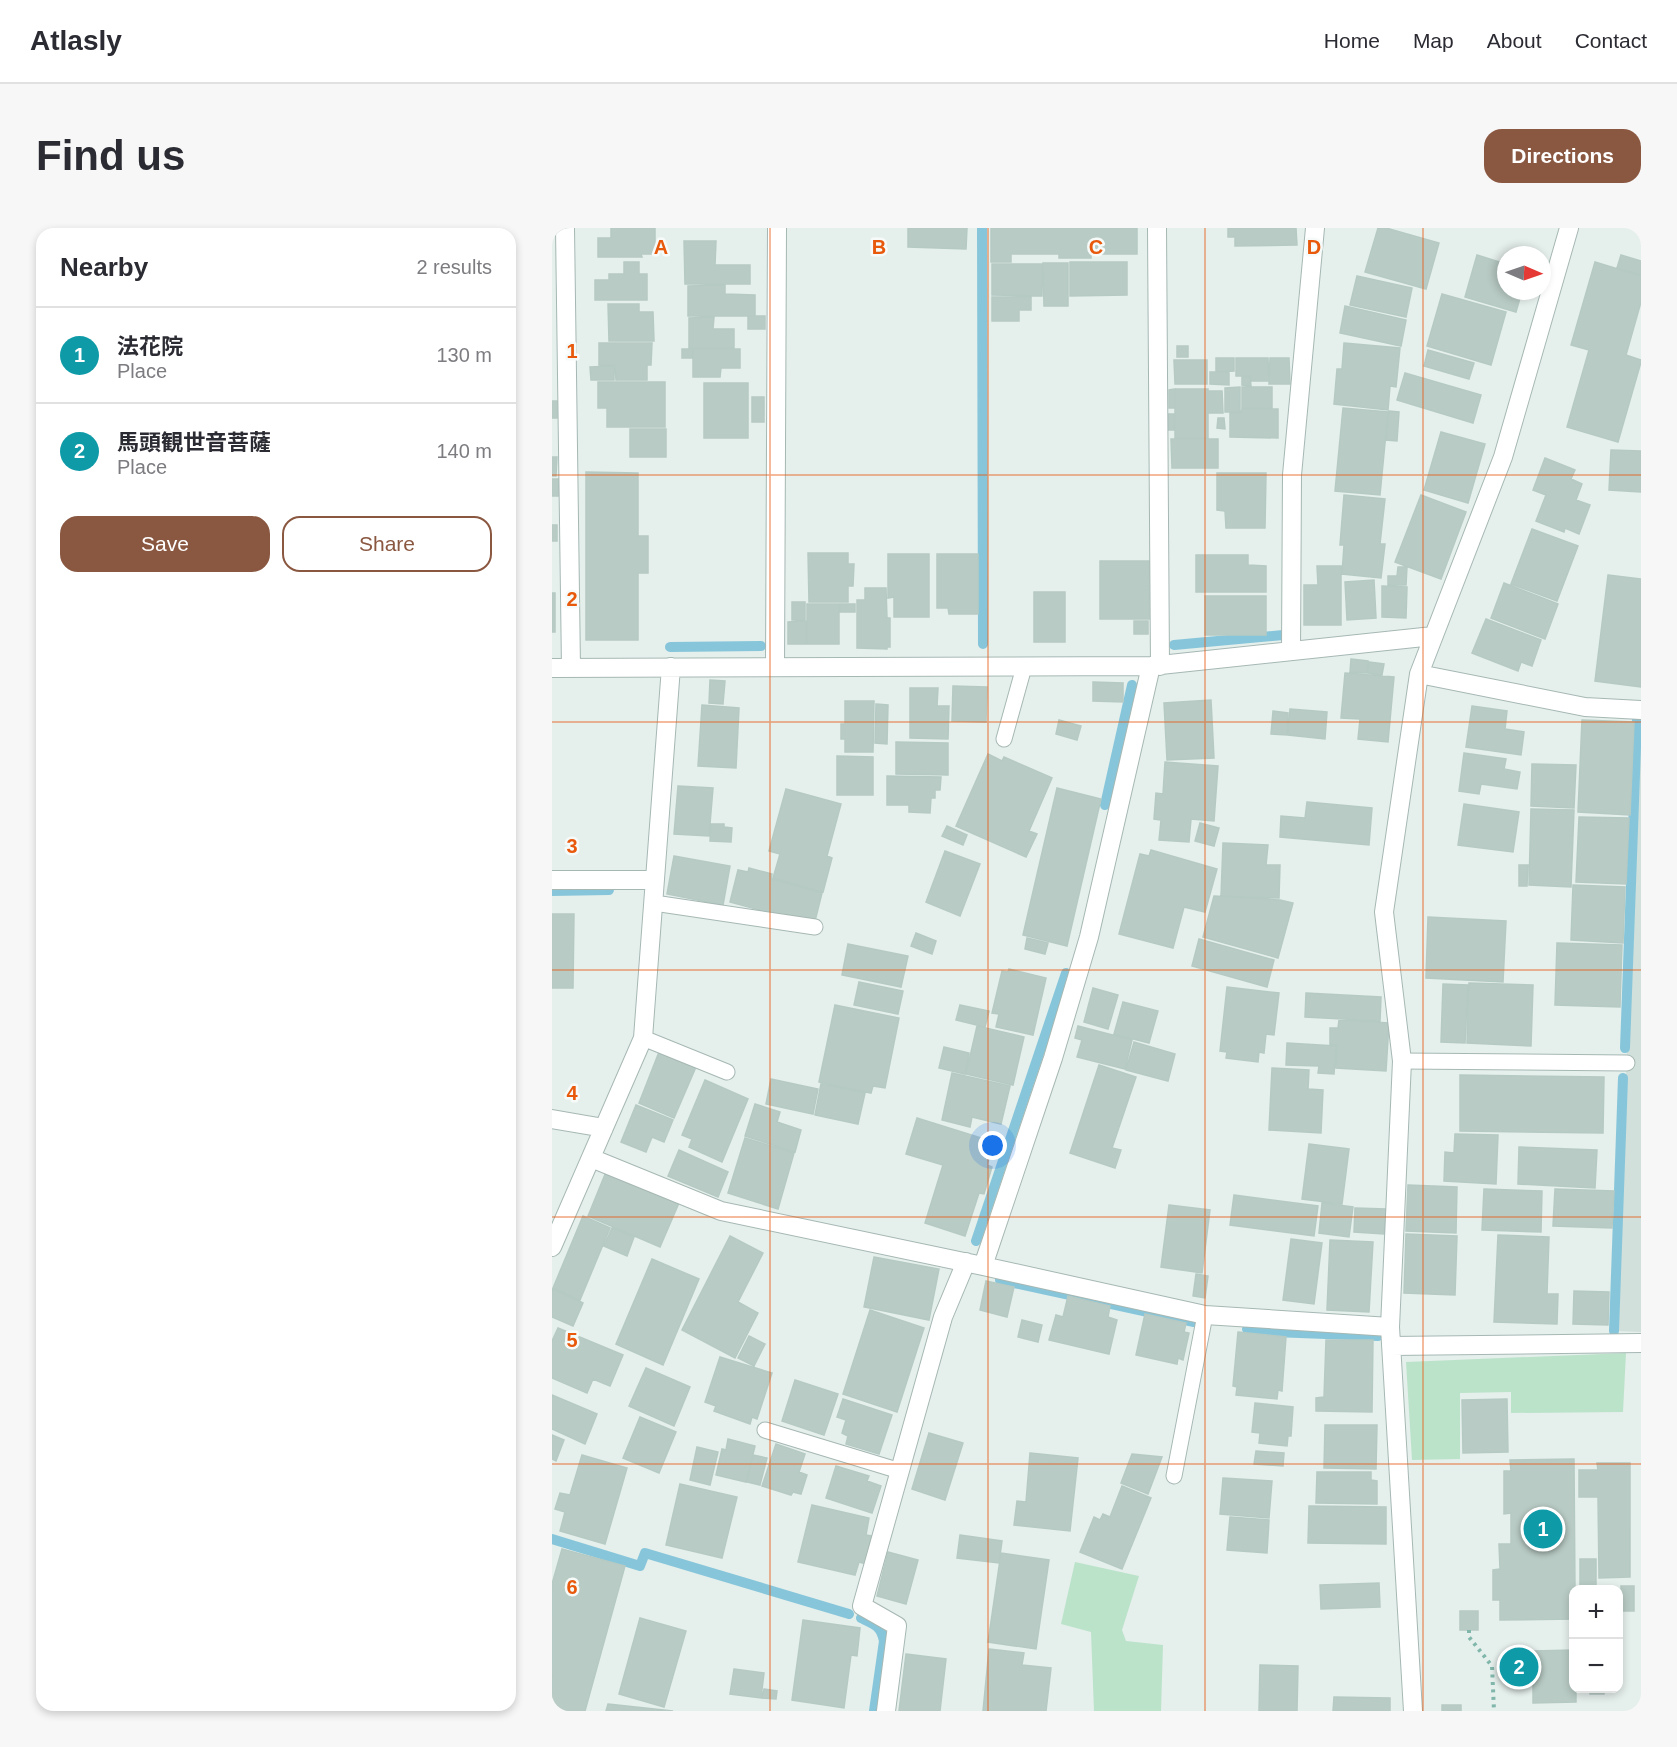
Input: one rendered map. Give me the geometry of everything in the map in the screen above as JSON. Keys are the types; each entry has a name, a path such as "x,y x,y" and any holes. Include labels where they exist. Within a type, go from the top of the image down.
{"street":[{"path":"565,228 571,668"},
{"path":"774,667 777,228"},
{"path":"886,1711 897,1626 862,1606 943,1317 975,1264 1053,1058 1089,937 1155,666 1157,228"},
{"path":"1291,651 1292,475 1315,228"},
{"path":"1413,1711 1390,1327 1402,1061 1384,912 1419,674 1503,458 1569,228"},
{"path":"552,668 1155,666 1433,636"},
{"path":"552,1247 643,1038 671,667"},
{"path":"1419,674 1585,707 1641,710"},
{"path":"552,880 655,880"},
{"path":"552,1119 604,1128"},
{"path":"591,1158 721,1211 1205,1315 1390,1327"},
{"path":"1391,1346 1641,1344"}],"lane":[{"path":"1004,739 1024,667"},
{"path":"654,903 815,927"},
{"path":"643,1038 727,1072"},
{"path":"1402,1061 1627,1063"},
{"path":"1174,1476 1205,1315"},
{"path":"765,1430 900,1471"}],"path":[{"path":"1469,1630 1469,1637 1491,1666 1494,1711"},
{"path":"1518,1685 1519,1671"}],"shaded area":[{"path":"1641,722 1641,1332 1616,1331"}],"green space":[{"path":"1626,1353 1623,1412 1511,1413 1511,1392 1460,1393 1460,1459 1412,1460 1406,1362"},
{"path":"1075,1562 1139,1576 1122,1630 1126,1641 1163,1645 1161,1711 1094,1711 1091,1632 1061,1624"}],"building":[{"path":"611,228 655,228 655,254 641,254 642,257 598,257 598,238 611,238"},
{"path":"908,228 967,228 966,249 908,247"},
{"path":"991,228 1137,228 1137,254 1091,254 1091,258 1059,258 1059,254 1011,254 1011,262 991,262"},
{"path":"1228,228 1296,228 1297,245 1235,246 1235,237 1228,237"},
{"path":"1378,228 1386,228 1439,243 1426,289 1365,272"},
{"path":"684,241 716,241 715,265 750,265 750,284 685,284"},
{"path":"1477,255 1497,261 1497,300 1519,300 1516,312 1465,297"},
{"path":"1621,255 1641,261 1641,275 1617,268"},
{"path":"624,262 639,262 639,274 647,274 647,300 595,300 595,280 609,280 609,274 624,274"},
{"path":"1070,262 1127,262 1127,295 1070,296"},
{"path":"1595,262 1641,276 1641,302 1626,355 1641,360 1641,362 1618,442 1567,427 1589,350 1571,345"},
{"path":"1043,263 1068,263 1068,306 1044,306"},
{"path":"992,264 1042,264 1042,296 992,295"},
{"path":"1357,276 1412,288 1406,317 1350,305"},
{"path":"725,285 725,294 755,295 755,316 688,316 688,286"},
{"path":"1442,294 1506,312 1491,365 1427,346"},
{"path":"992,297 1031,297 1031,310 1019,310 1019,321 992,321"},
{"path":"608,304 639,304 639,312 653,312 654,341 609,341"},
{"path":"1345,306 1406,320 1401,346 1340,333"},
{"path":"748,316 765,316 765,329 748,329"},
{"path":"714,317 713,329 734,329 734,348 689,348 689,318"},
{"path":"599,343 652,343 651,365 647,365 647,380 616,380 615,365 599,365"},
{"path":"1344,343 1400,348 1396,387 1390,386 1388,410 1334,404 1337,369 1342,369"},
{"path":"1177,346 1188,346 1188,357 1177,357"},
{"path":"682,349 692,349 692,358 682,358"},
{"path":"693,349 740,349 740,368 721,368 720,377 693,377"},
{"path":"1428,350 1474,363 1469,379 1424,366"},
{"path":"1216,358 1234,358 1234,371 1216,372"},
{"path":"1236,358 1268,358 1269,381 1251,381 1251,376 1236,376"},
{"path":"1270,358 1289,358 1290,384 1269,384"},
{"path":"1174,360 1207,360 1207,384 1175,384"},
{"path":"614,366 614,380 591,380 590,367"},
{"path":"1210,372 1229,372 1229,385 1210,384"},
{"path":"1405,373 1481,395 1473,423 1397,400"},
{"path":"1242,377 1250,377 1251,386 1242,385"},
{"path":"598,382 665,382 665,427 607,427 607,408 598,408"},
{"path":"704,383 748,383 748,438 704,438"},
{"path":"1240,387 1240,412 1225,412 1225,388"},
{"path":"1242,387 1272,387 1272,408 1242,408"},
{"path":"1175,389 1175,408 1169,408 1169,390"},
{"path":"1175,389 1208,389 1208,438 1175,438"},
{"path":"1208,391 1222,391 1223,413 1208,413"},
{"path":"752,397 764,397 764,422 752,422"},
{"path":"552,401 557,401 557,418 552,418"},
{"path":"1343,408 1388,412 1380,495 1335,491"},
{"path":"1242,409 1278,409 1278,438 1230,437 1230,413 1241,413"},
{"path":"1389,411 1399,412 1397,441 1386,440"},
{"path":"1168,414 1174,414 1174,430 1168,430"},
{"path":"1218,418 1224,418 1225,429 1217,428"},
{"path":"630,429 666,429 666,457 630,457"},
{"path":"1441,432 1485,444 1468,503 1424,490"},
{"path":"1171,439 1218,439 1218,468 1172,468"},
{"path":"1611,450 1641,451 1641,492 1609,490"},
{"path":"552,457 557,457 556,476 552,476"},
{"path":"1545,458 1575,470 1571,479 1582,484 1576,500 1590,505 1579,534 1565,528 1564,532 1536,521 1546,495 1533,490"},
{"path":"586,472 638,473 638,536 648,536 648,573 638,573 638,640 586,640"},
{"path":"1217,473 1266,473 1265,528 1226,528 1225,511 1217,510"},
{"path":"552,479 559,479 559,496 552,496"},
{"path":"1344,495 1385,499 1380,544 1385,544 1381,578 1342,574 1344,545 1340,545"},
{"path":"1421,495 1466,512 1441,579 1395,562"},
{"path":"552,525 557,525 557,541 552,541"},
{"path":"1532,529 1578,546 1557,601 1511,584"},
{"path":"808,553 848,553 848,564 854,564 853,586 848,586 848,602 809,602"},
{"path":"888,554 929,554 929,617 894,617 894,597 888,598"},
{"path":"937,554 978,554 978,614 949,614 948,608 937,608"},
{"path":"1196,555 1248,555 1248,565 1266,566 1266,592 1196,592"},
{"path":"1100,561 1149,561 1149,619 1100,619"},
{"path":"1317,566 1341,566 1341,625 1304,625 1304,585 1318,585"},
{"path":"1398,567 1407,567 1406,585 1388,585 1388,576 1397,576"},
{"path":"1608,575 1641,579 1641,687 1595,681"},
{"path":"1374,580 1376,618 1347,620 1345,582"},
{"path":"1504,583 1558,604 1545,639 1491,618"},
{"path":"1382,586 1407,587 1406,618 1382,617"},
{"path":"865,588 886,588 887,618 890,618 890,647 887,649 857,648 857,600 865,600"},
{"path":"1034,592 1065,592 1065,642 1034,642"},
{"path":"552,593 555,593 555,632 552,632"},
{"path":"1205,596 1266,596 1266,635 1205,635"},
{"path":"792,602 805,602 805,620 792,620"},
{"path":"807,604 839,604 839,644 807,644"},
{"path":"840,604 855,604 855,612 840,612"},
{"path":"1486,619 1541,640 1532,666 1521,662 1518,671 1472,653"},
{"path":"806,621 806,644 788,644 788,622"},
{"path":"1134,621 1148,621 1148,634 1134,634"},
{"path":"1351,659 1368,661 1367,673 1350,672"},
{"path":"1369,662 1384,664 1382,675 1368,673"},
{"path":"1345,673 1394,677 1388,742 1358,739 1360,719 1341,718"},
{"path":"710,680 725,681 723,704 709,703"},
{"path":"1093,682 1123,683 1123,702 1093,701"},
{"path":"953,686 987,687 986,722 952,721"},
{"path":"910,688 938,688 937,706 949,706 948,739 910,738"},
{"path":"1211,700 1214,758 1167,760 1164,703"},
{"path":"845,701 874,701 873,752 845,752 845,739 841,739 841,724 845,724"},
{"path":"876,704 888,705 887,744 875,743"},
{"path":"702,705 739,708 736,768 698,766"},
{"path":"1472,706 1507,711 1505,729 1524,732 1521,755 1466,747"},
{"path":"1290,709 1327,712 1325,739 1288,735"},
{"path":"1273,711 1288,713 1287,735 1271,734"},
{"path":"1059,720 1081,726 1077,740 1056,734"},
{"path":"1582,720 1634,722 1630,815 1578,812"},
{"path":"896,742 948,743 948,775 896,774"},
{"path":"1464,753 1506,759 1504,769 1520,772 1517,789 1481,784 1479,794 1459,791"},
{"path":"988,754 1002,761 1004,757 1052,778 1029,831 1037,834 1026,857 956,826"},
{"path":"837,756 873,757 873,795 837,795"},
{"path":"1165,762 1218,766 1214,821 1191,819 1189,842 1159,840 1161,820 1154,819 1156,793 1163,794"},
{"path":"1532,764 1576,765 1574,808 1531,806"},
{"path":"887,776 941,777 940,790 935,790 935,798 931,798 930,813 909,812 909,805 887,805"},
{"path":"678,786 713,788 709,836 674,834"},
{"path":"1057,788 1101,799 1067,946 1023,935"},
{"path":"786,789 841,804 827,856 832,858 823,892 773,878 780,854 769,851"},
{"path":"1307,802 1372,808 1369,845 1280,837 1281,816 1305,818"},
{"path":"1464,804 1519,812 1513,852 1458,845"},
{"path":"1531,809 1574,810 1571,887 1529,885"},
{"path":"1579,817 1629,818 1626,884 1576,882"},
{"path":"1200,823 1219,828 1214,846 1195,841"},
{"path":"711,824 724,824 724,827 732,828 731,842 710,841"},
{"path":"947,826 967,835 963,845 942,836"},
{"path":"1223,843 1268,845 1266,865 1280,865 1279,898 1221,896"},
{"path":"1151,850 1217,869 1205,912 1184,907 1173,948 1119,934 1140,854 1149,856"},
{"path":"945,851 980,864 960,916 926,902"},
{"path":"674,856 730,866 723,905 667,894"},
{"path":"1519,865 1528,865 1527,886 1519,886"},
{"path":"749,868 772,874 771,879 822,893 814,925 730,902 738,870 748,872"},
{"path":"1573,885 1625,887 1623,943 1571,940"},
{"path":"1214,896 1280,900 1293,903 1278,958 1203,937"},
{"path":"552,914 574,914 573,988 552,988"},
{"path":"1428,917 1506,921 1503,982 1426,978"},
{"path":"916,933 936,941 932,954 911,946"},
{"path":"1027,938 1048,943 1045,954 1025,949"},
{"path":"1199,939 1274,960 1267,987 1192,966"},
{"path":"1557,943 1622,945 1620,1007 1555,1005"},
{"path":"848,944 908,956 901,987 842,975"},
{"path":"1009,969 1046,978 1033,1035 996,1027 999,1014 992,1013 1002,971 1008,972"},
{"path":"859,982 903,991 898,1014 854,1005"},
{"path":"1469,983 1533,985 1531,1046 1467,1043"},
{"path":"1443,984 1468,985 1465,1043 1441,1042"},
{"path":"1227,987 1279,993 1274,1035 1266,1034 1264,1053 1259,1052 1258,1062 1226,1058 1227,1052 1220,1051"},
{"path":"1093,988 1118,995 1108,1029 1084,1022"},
{"path":"1306,993 1381,997 1380,1021 1305,1017"},
{"path":"1123,1002 1158,1011 1149,1043 1114,1034"},
{"path":"835,1005 899,1018 885,1088 873,1086 871,1093 819,1082"},
{"path":"960,1005 989,1011 985,1027 956,1020"},
{"path":"1339,1020 1389,1023 1386,1071 1336,1068 1337,1045 1330,1044 1330,1028 1338,1028"},
{"path":"977,1026 1024,1037 1013,1085 966,1074"},
{"path":"1078,1026 1132,1040 1125,1069 1077,1057 1082,1040 1075,1038"},
{"path":"1134,1042 1175,1054 1168,1081 1126,1070"},
{"path":"1287,1043 1336,1046 1334,1074 1318,1073 1319,1066 1286,1065"},
{"path":"944,1047 969,1053 965,1074 939,1068"},
{"path":"659,1052 696,1067 674,1118 639,1103"},
{"path":"1099,1065 1136,1077 1112,1148 1121,1150 1115,1168 1070,1153"},
{"path":"1272,1068 1309,1070 1308,1089 1323,1090 1321,1133 1269,1130"},
{"path":"952,1073 1010,1086 1001,1124 972,1117 970,1127 942,1120"},
{"path":"1460,1075 1604,1077 1603,1133 1460,1131"},
{"path":"771,1079 818,1089 813,1114 766,1104"},
{"path":"705,1080 748,1099 722,1162 689,1147 692,1139 682,1135"},
{"path":"821,1084 865,1093 858,1124 815,1115"},
{"path":"755,1104 780,1112 777,1122 801,1130 795,1152 745,1136"},
{"path":"636,1105 673,1120 664,1142 652,1137 646,1152 621,1142"},
{"path":"917,1118 994,1142 987,1165 992,1167 984,1194 979,1193 965,1236 925,1223 943,1165 906,1154"},
{"path":"1455,1134 1498,1135 1496,1184 1444,1181 1445,1152 1454,1153"},
{"path":"745,1138 794,1153 778,1209 728,1193"},
{"path":"1309,1144 1349,1149 1342,1204 1302,1199"},
{"path":"1519,1147 1597,1150 1595,1188 1518,1184"},
{"path":"679,1150 728,1172 718,1197 668,1176"},
{"path":"606,1172 679,1203 660,1247 588,1216"},
{"path":"1408,1185 1457,1187 1456,1233 1406,1231"},
{"path":"1484,1189 1542,1191 1541,1232 1482,1230"},
{"path":"1555,1189 1614,1191 1612,1228 1553,1226"},
{"path":"1234,1195 1318,1206 1314,1236 1230,1225"},
{"path":"1322,1203 1353,1207 1349,1237 1319,1233"},
{"path":"1169,1205 1210,1210 1202,1273 1161,1267"},
{"path":"1355,1208 1386,1209 1384,1234 1354,1232"},
{"path":"583,1216 610,1228 580,1300 553,1288"},
{"path":"612,1228 634,1237 627,1256 604,1246"},
{"path":"1406,1234 1457,1236 1455,1295 1404,1293"},
{"path":"1498,1235 1549,1237 1547,1294 1558,1294 1557,1324 1494,1322"},
{"path":"730,1236 763,1253 738,1302 758,1313 735,1358 682,1330"},
{"path":"1291,1239 1322,1243 1314,1304 1283,1300"},
{"path":"1330,1240 1373,1242 1369,1312 1327,1310"},
{"path":"874,1257 939,1269 929,1320 864,1307"},
{"path":"652,1259 699,1279 663,1365 616,1344"},
{"path":"1196,1274 1208,1276 1205,1298 1193,1296"},
{"path":"986,1281 1014,1287 1007,1317 980,1310"},
{"path":"552,1289 583,1303 573,1326 552,1317"},
{"path":"1574,1291 1609,1292 1608,1325 1573,1324"},
{"path":"1068,1296 1110,1306 1108,1317 1117,1320 1109,1354 1049,1340 1056,1315 1063,1317"},
{"path":"870,1310 924,1328 897,1412 843,1394"},
{"path":"1145,1314 1186,1323 1184,1332 1189,1333 1183,1360 1178,1358 1177,1364 1136,1355"},
{"path":"1022,1320 1042,1325 1038,1342 1018,1337"},
{"path":"558,1328 623,1355 610,1386 593,1379 587,1393 552,1378 552,1341"},
{"path":"1238,1332 1286,1337 1282,1391 1278,1390 1277,1399 1236,1395 1237,1387 1233,1386"},
{"path":"749,1336 765,1344 754,1366 738,1358"},
{"path":"1326,1340 1373,1340 1372,1412 1316,1411 1316,1398 1324,1397"},
{"path":"720,1357 772,1373 757,1419 752,1417 750,1424 714,1411 716,1406 705,1402"},
{"path":"646,1368 690,1387 674,1426 629,1406"},
{"path":"795,1380 838,1394 824,1435 782,1421"},
{"path":"552,1395 597,1414 585,1444 552,1429"},
{"path":"843,1399 892,1415 879,1454 846,1444 848,1436 842,1433 846,1420 837,1417"},
{"path":"1507,1399 1508,1452 1463,1453 1462,1400"},
{"path":"1255,1403 1293,1407 1291,1436 1288,1436 1287,1446 1259,1443 1260,1433 1252,1432"},
{"path":"640,1417 676,1432 659,1473 623,1458"},
{"path":"1325,1425 1377,1425 1376,1469 1324,1468"},
{"path":"929,1433 963,1443 945,1500 912,1489"},
{"path":"552,1435 564,1440 556,1461 552,1459"},
{"path":"728,1439 755,1446 746,1482 716,1475 722,1449 726,1450"},
{"path":"776,1444 805,1454 799,1472 807,1475 801,1494 793,1492 791,1495 762,1486"},
{"path":"697,1447 718,1452 710,1485 690,1480"},
{"path":"1256,1451 1284,1453 1283,1466 1254,1464"},
{"path":"1030,1453 1078,1458 1070,1531 1014,1525 1017,1501 1026,1502"},
{"path":"1132,1454 1162,1457 1148,1494 1121,1483"},
{"path":"582,1455 627,1468 605,1544 560,1531 565,1512 555,1509 560,1493 570,1495"},
{"path":"753,1455 767,1458 760,1485 747,1482"},
{"path":"1574,1459 1575,1585 1569,1585 1569,1619 1500,1620 1500,1600 1493,1600 1493,1570 1500,1569 1499,1544 1511,1544 1511,1513 1504,1514 1504,1471 1511,1471 1510,1460"},
{"path":"1597,1463 1630,1463 1630,1577 1599,1578 1598,1497 1579,1497 1579,1470 1598,1470"},
{"path":"836,1466 869,1476 867,1481 881,1486 872,1513 826,1498"},
{"path":"1317,1472 1371,1472 1371,1480 1377,1481 1377,1504 1316,1503"},
{"path":"1223,1478 1272,1481 1269,1518 1220,1514"},
{"path":"680,1484 737,1497 722,1558 666,1545"},
{"path":"1122,1486 1151,1498 1122,1569 1080,1552 1094,1517 1100,1520 1103,1514 1110,1517"},
{"path":"812,1505 869,1518 866,1535 873,1536 866,1564 859,1562 855,1575 798,1562"},
{"path":"1309,1506 1386,1507 1386,1544 1308,1543"},
{"path":"1230,1517 1269,1520 1267,1553 1227,1550"},
{"path":"960,1535 1002,1541 999,1563 957,1558"},
{"path":"562,1549 625,1566 585,1711 552,1711 552,1584"},
{"path":"888,1552 918,1560 906,1604 877,1596"},
{"path":"1001,1553 1049,1560 1036,1649 988,1642"},
{"path":"1580,1559 1596,1559 1596,1585 1580,1585"},
{"path":"1379,1583 1380,1607 1321,1609 1320,1585"},
{"path":"1623,1586 1634,1586 1634,1611 1623,1611"},
{"path":"1460,1611 1478,1611 1478,1630 1460,1630"},
{"path":"640,1618 686,1631 664,1707 619,1694"},
{"path":"803,1620 860,1628 857,1656 851,1655 844,1708 792,1700"},
{"path":"989,1649 1024,1653 1022,1665 1051,1668 1046,1711 983,1711"},
{"path":"1569,1650 1569,1693 1576,1693 1576,1702 1533,1703 1533,1651"},
{"path":"906,1654 946,1659 940,1711 899,1711"},
{"path":"1260,1665 1298,1666 1297,1711 1259,1711"},
{"path":"734,1669 764,1673 761,1698 730,1694"},
{"path":"764,1689 777,1691 776,1699 762,1698"},
{"path":"1334,1697 1390,1698 1390,1711 1333,1711"},
{"path":"608,1704 673,1711 606,1711"},
{"path":"1442,1705 1461,1705 1461,1711 1442,1711"}],"waterway":[{"path":"982,228 983,644"},
{"path":"1174,645 1283,635"},
{"path":"670,647 761,646"},
{"path":"1105,805 1132,685"},
{"path":"1625,1048 1637,720"},
{"path":"552,891 609,890"},
{"path":"976,1241 1066,973"},
{"path":"1614,1331 1623,1078"},
{"path":"1000,1280 1194,1322"},
{"path":"1247,1329 1378,1336"},
{"path":"552,1539 640,1566 645,1553 849,1614"},
{"path":"861,1618 876,1626 884,1641 874,1711"}],"place":[{"name":"法花院","path":"1543,1529"},
{"name":"馬頭観世音菩薩","path":"1519,1667"}]}
